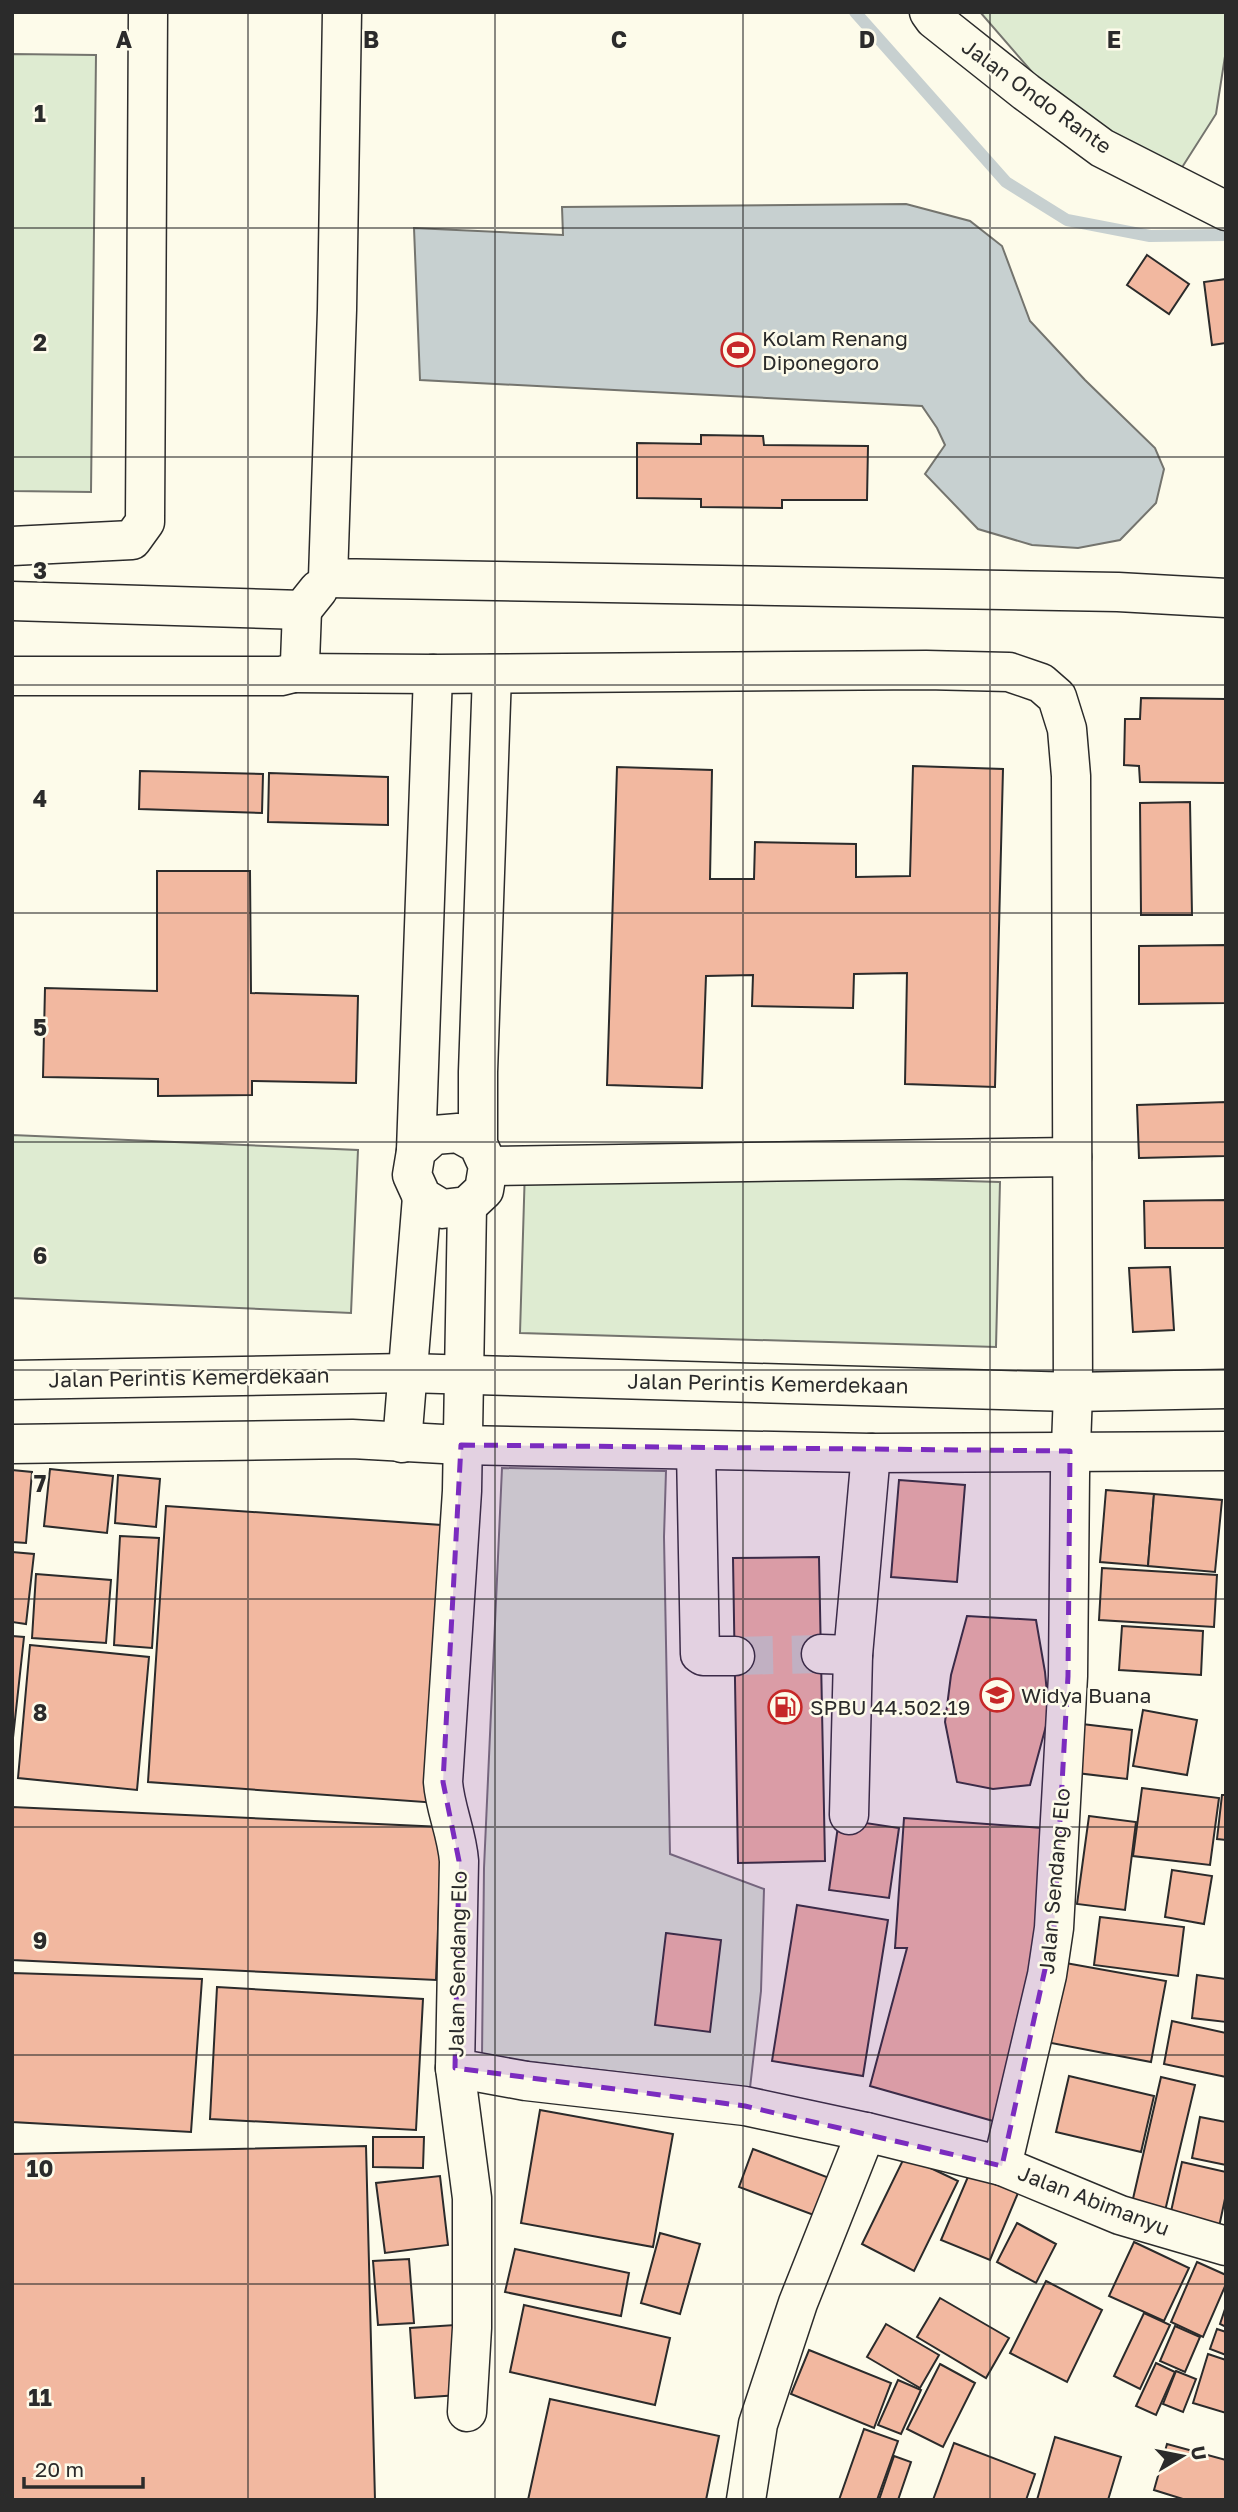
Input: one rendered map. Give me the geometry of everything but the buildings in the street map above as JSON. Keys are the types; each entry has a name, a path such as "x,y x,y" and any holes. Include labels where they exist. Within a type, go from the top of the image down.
{"main road":[{"path":"12,546 132,540 145,522 148,12"},
{"path":"293,673 300,662 302,610 328,578 337,310 342,12"},
{"name":"Jalan Ondo Rante","path":"929,12 934,19 1026,92 1102,148 1223,210"},
{"path":"328,578 1118,592 1226,598"},
{"path":"12,601 302,610"},
{"path":"12,676 926,670 1009,672 1041,683 1057,697 1067,729 1071,776 1073,1392 1070,1451"},
{"path":"402,1443 422,1197 412,1175 416,1151 433,674"},
{"path":"422,1197 442,1209 467,1206 484,1190 478,1072 492,674"},
{"path":"416,1151 434,1135 458,1133 483,1155 1072,1157"},
{"path":"461,1445 467,1206"},
{"name":"Jalan Perintis Kemerdekaan","path":"12,1380 407,1373 1073,1392 1226,1389"},
{"path":"12,1444 352,1439 461,1445 871,1453 1226,1451"},
{"name":"Jalan Sendang Elo","path":"461,1445 462,1491 443,1782 459,1861 455,2068 526,2081 745,2106 866,2132 1002,2166 1047,1975 1054,1928 1068,1676 1070,1451"},
{"path":"696,1450 699,1654 703,1657 734,1656"},
{"path":"849,1815 837,1655 871,1453"},
{"path":"455,2068 472,2198 472,2328 467,2412"},
{"path":"746,2500 758,2424 798,2304 866,2132"},
{"name":"Jalan Abimanyu","path":"1002,2166 1120,2215 1226,2246"}],"highlighted area":[{"path":"461,1445 1070,1451 1068,1676 1054,1928 1002,2166 745,2106 455,2068 459,1861 443,1782"}],"green space":[{"path":"980,12 1226,12 1226,50 1216,114 1181,169 1065,110"},
{"path":"12,54 96,55 91,492 12,491"},
{"path":"12,1135 358,1150 351,1313 12,1298"},
{"path":"525,1168 1000,1182 996,1347 520,1333"},
{"path":"502,1468 666,1471 664,1537 670,1854 764,1889 761,1991 750,2088 482,2056 484,1868"}],"shaded area":[{"name":"Kolam Renang Diponegoro","path":"906,204 970,221 1002,246 1030,321 1085,380 1155,448 1164,469 1156,503 1120,540 1078,548 1032,545 978,529 925,474 945,445 922,406 420,380 414,228 563,235 562,207"}],"waterway":[{"path":"855,12 1006,182 1067,220 1150,236 1226,235"}],"tunnel":[{"path":"735,1656 821,1654"}],"place":[{"name":"Kolam Renang Diponegoro","path":"738,350"},
{"name":"Widya Buana","path":"997,1695"},
{"name":"SPBU 44.502.19","path":"785,1707"}]}
